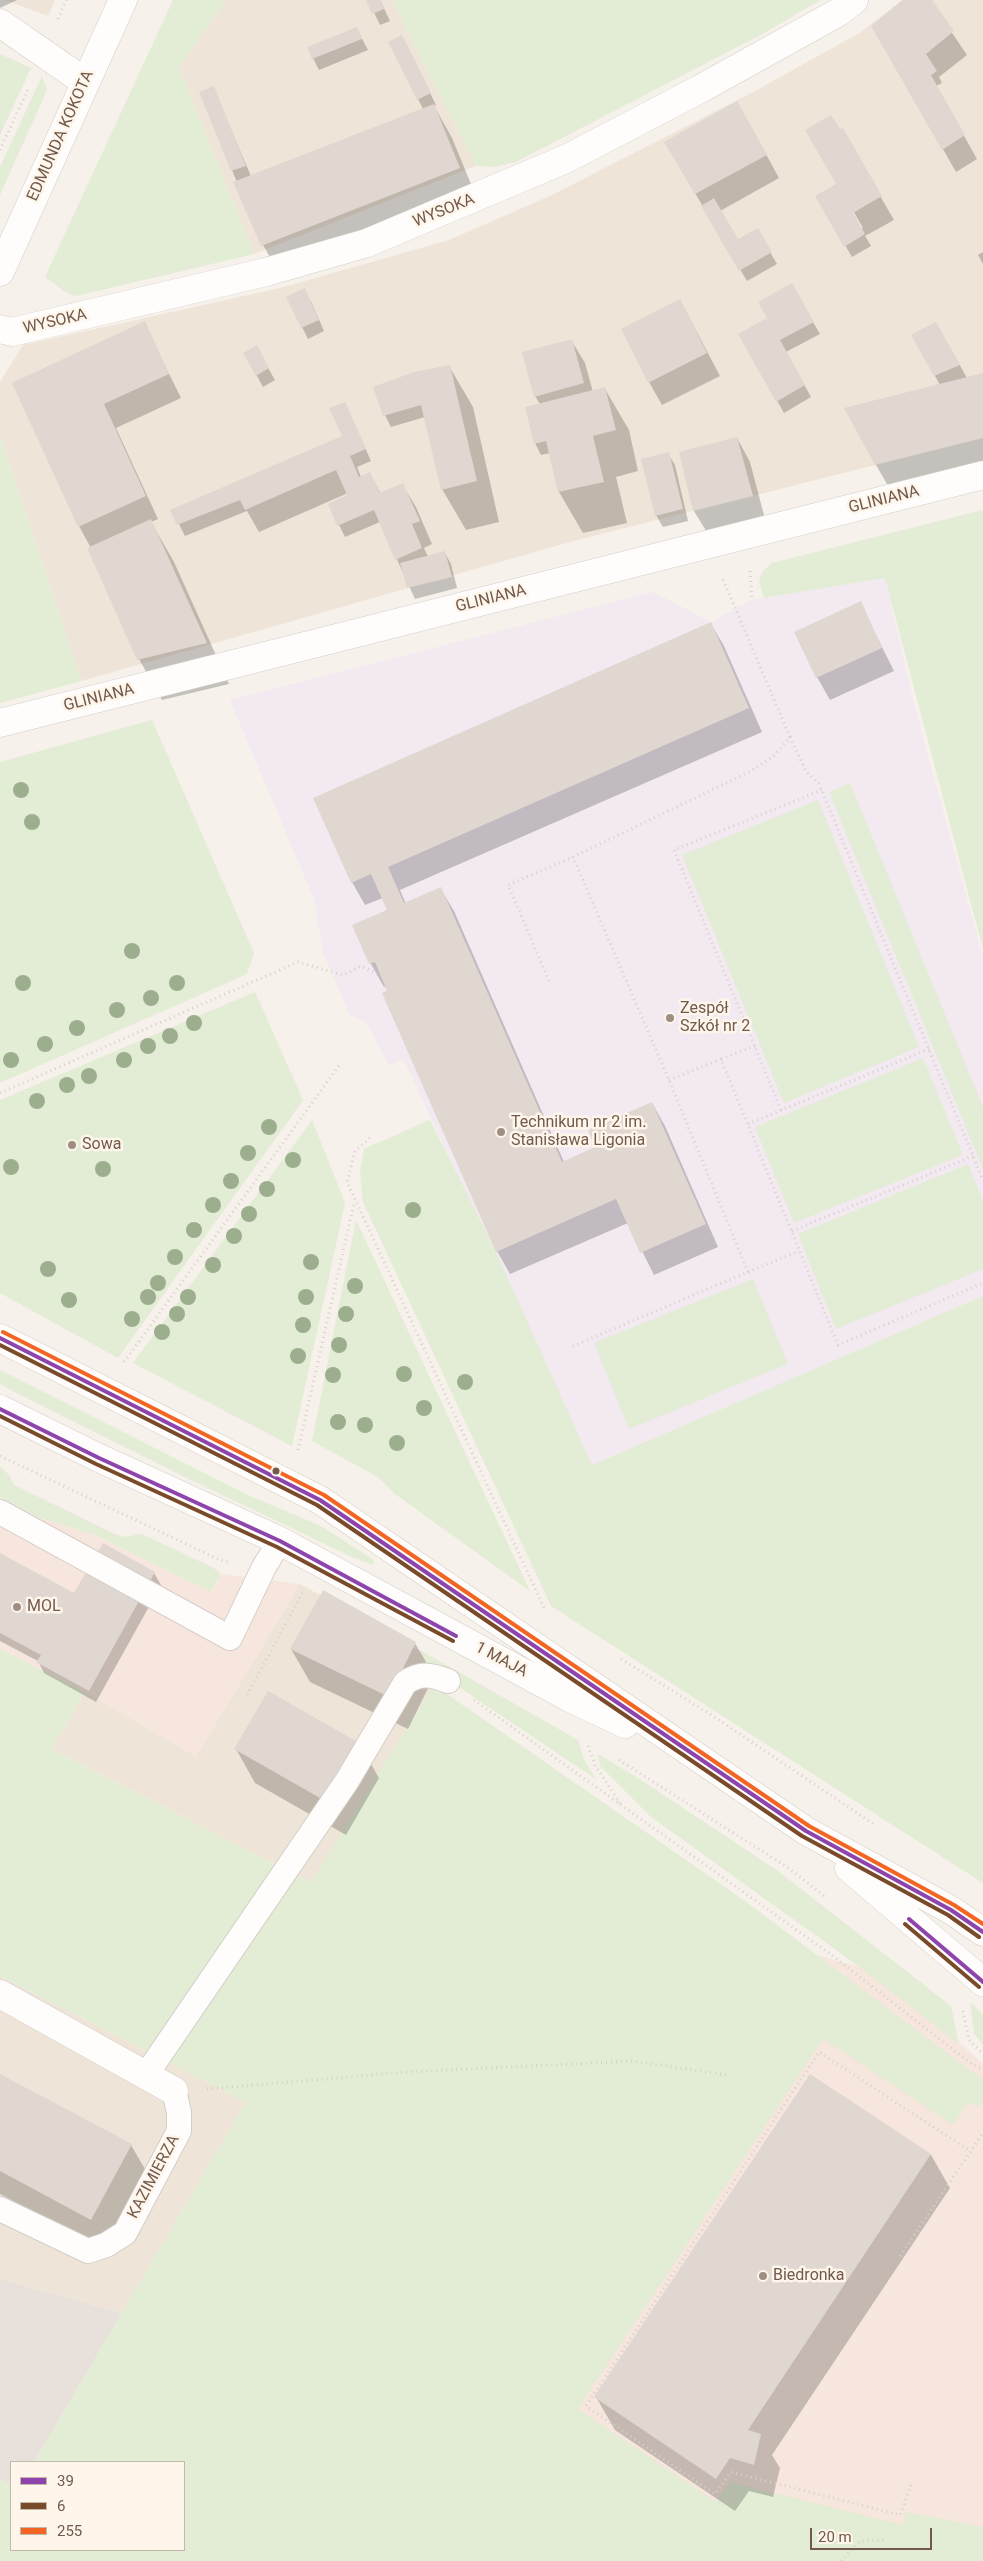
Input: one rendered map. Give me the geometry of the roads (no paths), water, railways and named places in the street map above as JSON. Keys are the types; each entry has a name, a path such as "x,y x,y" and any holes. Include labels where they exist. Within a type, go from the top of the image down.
{"street":[{"name":"EDMUNDA KOKOTA","path":"0,272 123,0"},
{"name":"WYSOKA","path":"0,329 12,332 266,272 367,243 568,158 700,89 839,12 854,0"},
{"path":"0,23 85,82"},
{"name":"GLINIANA","path":"0,723 983,475"},
{"name":"1 MAJA","path":"0,1338 320,1500 806,1831 951,1910 983,1932"},
{"name":"1 MAJA","path":"0,1409 143,1479 280,1540 568,1696 707,1763"},
{"name":"1 MAJA","path":"806,1831 983,1982"},
{"path":"0,1994 174,2092"}],"lane":[{"path":"0,1512 230,1638 264,1567 280,1540"},
{"path":"146,2075 347,1780 405,1683 414,1677 430,1674 448,1682"},
{"name":"KAZIMIERZA","path":"0,2209 88,2252 106,2245 125,2233 179,2131 179,2112 174,2092"}],"place":[{"name":"Zespół Szkół nr 2","path":"670,1018"},
{"name":"Technikum nr 2 im. Stanisława Ligonia","path":"501,1132"},
{"name":"Sowa","path":"72,1145"},
{"name":"MOL","path":"17,1607"},
{"name":"Biedronka","path":"763,2276"}]}
